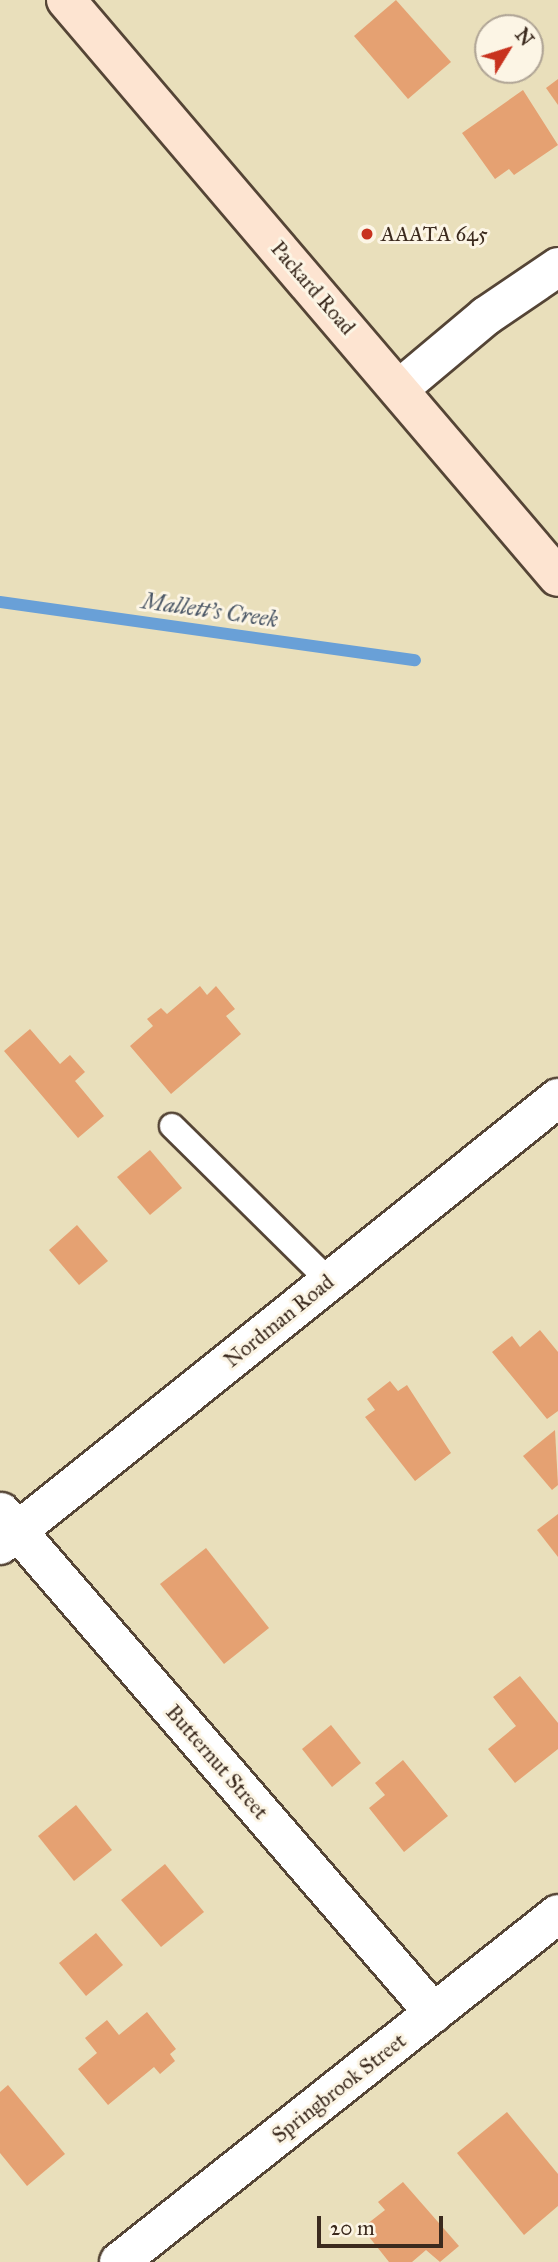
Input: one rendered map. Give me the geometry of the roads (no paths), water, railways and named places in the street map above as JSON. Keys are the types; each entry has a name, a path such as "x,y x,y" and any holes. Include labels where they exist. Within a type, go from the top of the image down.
{"main road":[{"name":"Packard Road","path":"66,0 558,577"}],"street":[{"path":"399,389 486,316 558,267"},
{"name":"Nordman Road","path":"6,1529 329,1282 558,1098"},
{"name":"Butternut Street","path":"6,1529 434,2012"},
{"name":"Springbrook Street","path":"119,2262 558,1914"}],"lane":[{"path":"172,1126 329,1282"}],"waterway":[{"name":"Mallett's Creek","path":"0,602 415,660"}],"place":[{"name":"AAATA 645","path":"367,234"}]}
